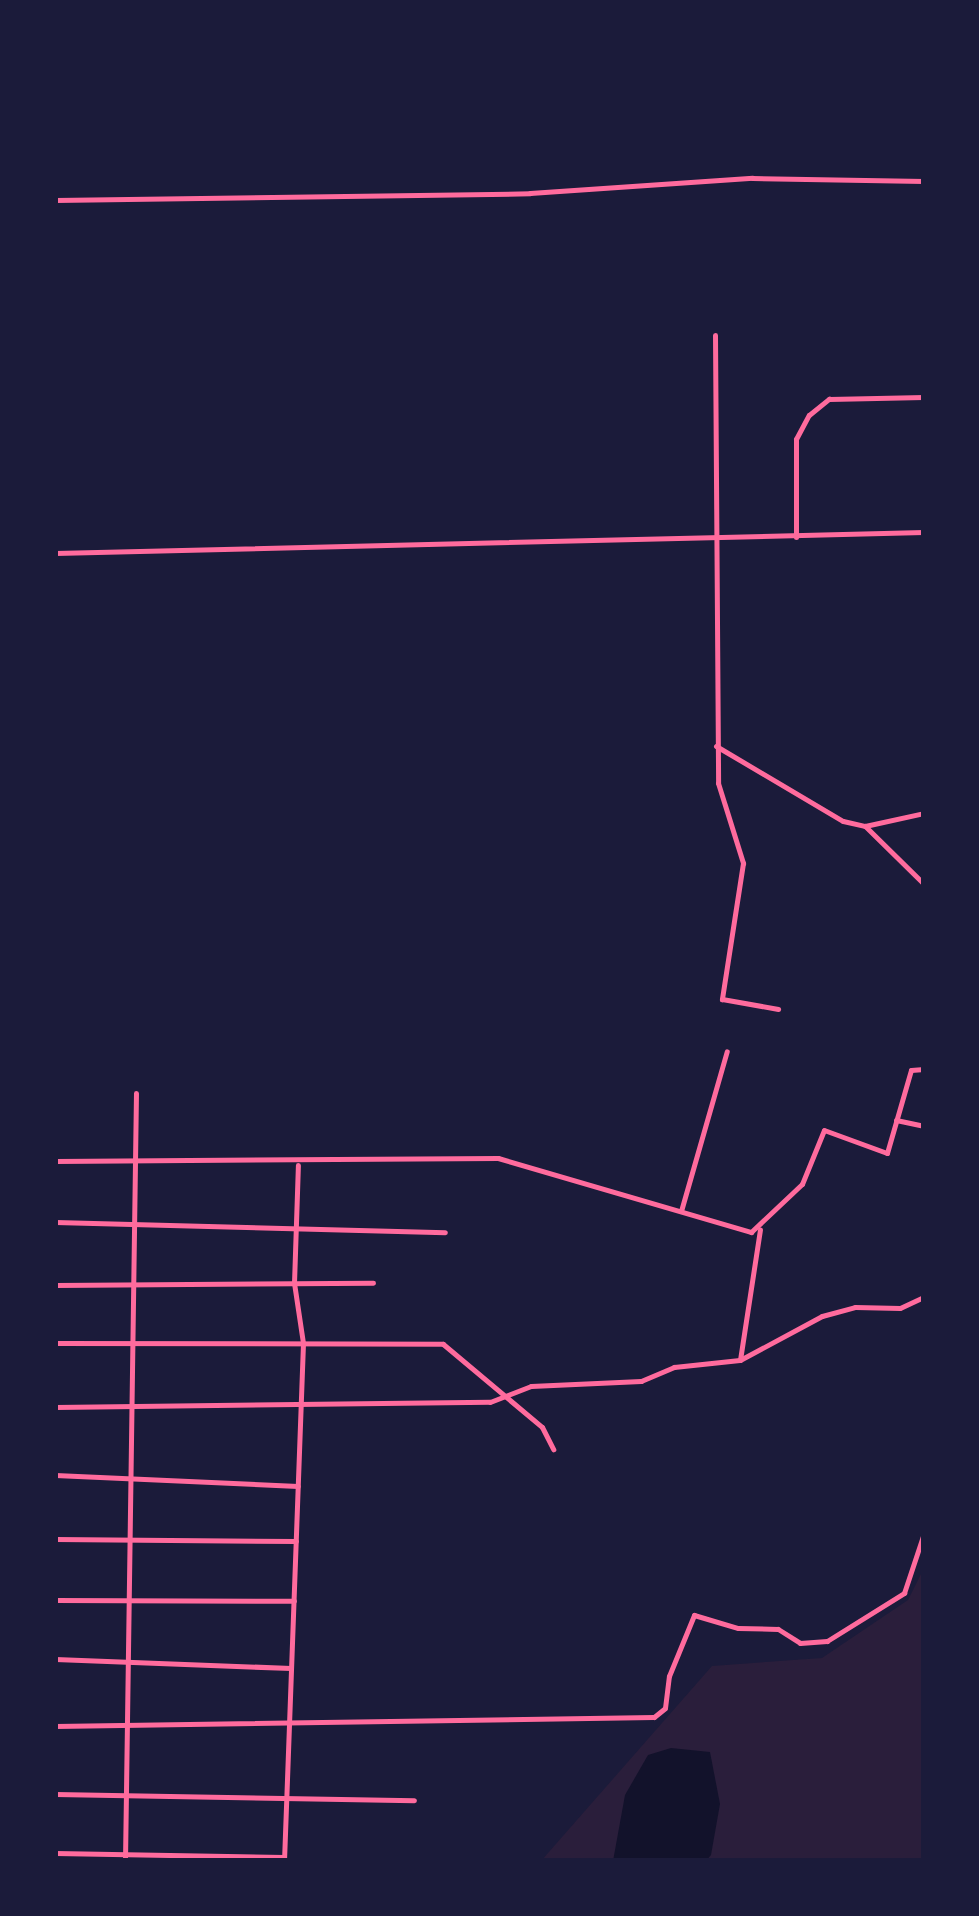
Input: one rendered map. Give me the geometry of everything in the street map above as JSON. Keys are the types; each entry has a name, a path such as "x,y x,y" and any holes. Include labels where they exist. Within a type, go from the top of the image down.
{"street":[{"path":"55,200 530,193 752,178 924,181"},
{"path":"716,336 716,746 718,783 743,863 722,999 778,1009"},
{"path":"796,538 796,438 809,415 829,400 924,397"},
{"path":"55,553 718,540 924,532"},
{"path":"716,746 843,821 865,826 924,812"},
{"path":"865,826 924,884"},
{"path":"681,1211 727,1052"},
{"path":"740,1360 760,1230 802,1184 824,1130 880,1154 890,1146 911,1070 924,1069"},
{"path":"125,1858 136,1093"},
{"path":"896,1120 924,1126"},
{"path":"55,1161 298,1164 498,1158 760,1230"},
{"path":"55,1853 125,1858 284,1859 303,1343 294,1283 298,1164"},
{"path":"55,1222 134,1221 445,1232"},
{"path":"55,1285 373,1283"},
{"path":"55,1407 490,1402 505,1393 641,1381 674,1367 740,1360 822,1316 855,1307 900,1308 924,1297"},
{"path":"55,1343 443,1344 542,1427 553,1449"},
{"path":"55,1475 298,1486"},
{"path":"55,1726 289,1726 654,1717 665,1708 675,1658 694,1615 738,1628 778,1629 800,1643 827,1641 904,1594 924,1533"},
{"path":"55,1539 296,1541"},
{"path":"55,1600 127,1604 294,1601"},
{"path":"55,1659 291,1668"},
{"path":"55,1794 414,1800"}],"shaded area":[{"path":"924,1568 924,1861 541,1861 712,1666 822,1658 908,1600"},
{"path":"671,1748 710,1752 720,1804 711,1855 706,1861 613,1861 625,1795 648,1755"}]}
